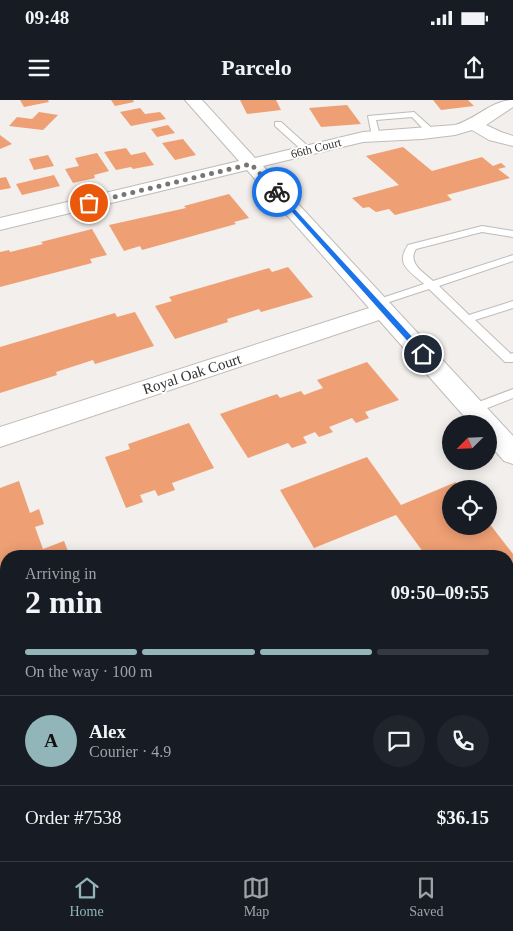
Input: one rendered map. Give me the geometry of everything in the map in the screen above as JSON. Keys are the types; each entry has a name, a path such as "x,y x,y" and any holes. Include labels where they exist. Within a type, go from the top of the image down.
{"street":[{"path":"193,100 477,415"},
{"name":"66th Court","path":"0,224 362,137 432,133 474,125 510,100"},
{"path":"474,125 495,136 513,142"},
{"name":"Royal Oak Court","path":"0,437 380,307"},
{"path":"498,438 513,454"}],"lane":[{"path":"278,124 307,150"},
{"path":"513,234 482,229 412,247 406,255 408,263 431,285 509,359 513,357"},
{"path":"380,307 431,285 513,258"},
{"path":"467,319 513,304"},
{"path":"484,415 513,393"}],"building":[{"path":"20,100 48,100 49,102 24,107"},
{"path":"111,100 133,100 134,102 115,106"},
{"path":"240,100 276,100 281,110 247,114"},
{"path":"433,100 468,100 474,106 441,110"},
{"path":"347,105 361,124 321,127 309,108"},
{"path":"140,108 145,114 160,112 166,119 131,126 120,112"},
{"path":"39,112 58,115 43,130 9,126 17,117 32,119"},
{"path":"168,125 175,133 157,137 151,129"},
{"path":"0,135 12,144 0,149"},
{"path":"183,139 196,155 175,160 162,143"},
{"path":"403,147 432,171 482,157 493,166 501,163 506,167 498,169 510,178 447,195 452,200 395,215 389,209 376,212 369,207 363,208 352,198 399,185 366,156"},
{"path":"126,148 131,155 145,152 154,165 116,170 104,152"},
{"path":"97,153 109,171 94,175 95,178 73,183 65,169 79,166 75,158"},
{"path":"48,155 54,166 34,170 29,159"},
{"path":"54,175 60,186 22,195 16,184"},
{"path":"6,177 11,188 0,190 0,178"},
{"path":"229,194 249,218 234,222 236,224 142,250 140,246 124,251 109,225 186,208 184,206"},
{"path":"92,229 107,255 90,259 92,263 0,287 0,252 9,250 10,252 43,244 41,242"},
{"path":"288,267 313,297 261,312 259,309 227,319 228,322 175,339 155,306 172,301 169,297 269,268 272,272"},
{"path":"135,312 154,346 95,364 93,360 56,372 57,375 0,393 0,347 115,313 117,317"},
{"path":"367,362 399,400 365,412 369,418 356,423 352,418 329,427 333,432 319,437 315,432 303,437 307,443 292,448 288,443 248,458 220,414 277,394 280,398 301,391 304,395 323,388 317,380"},
{"path":"189,423 214,468 172,483 175,490 158,496 155,490 140,495 143,502 126,508 105,457 130,449 128,444"},
{"path":"367,457 401,505 442,488 442,535 497,535 497,533 510,550 422,550 396,515 314,548 280,490"},
{"path":"19,481 30,513 39,509 44,524 35,527 43,549 64,541 68,550 0,550 0,488"}],"way so far":[{"path":"89,203 251,164 277,192"}],"route":[{"path":"277,192 423,354"}]}
